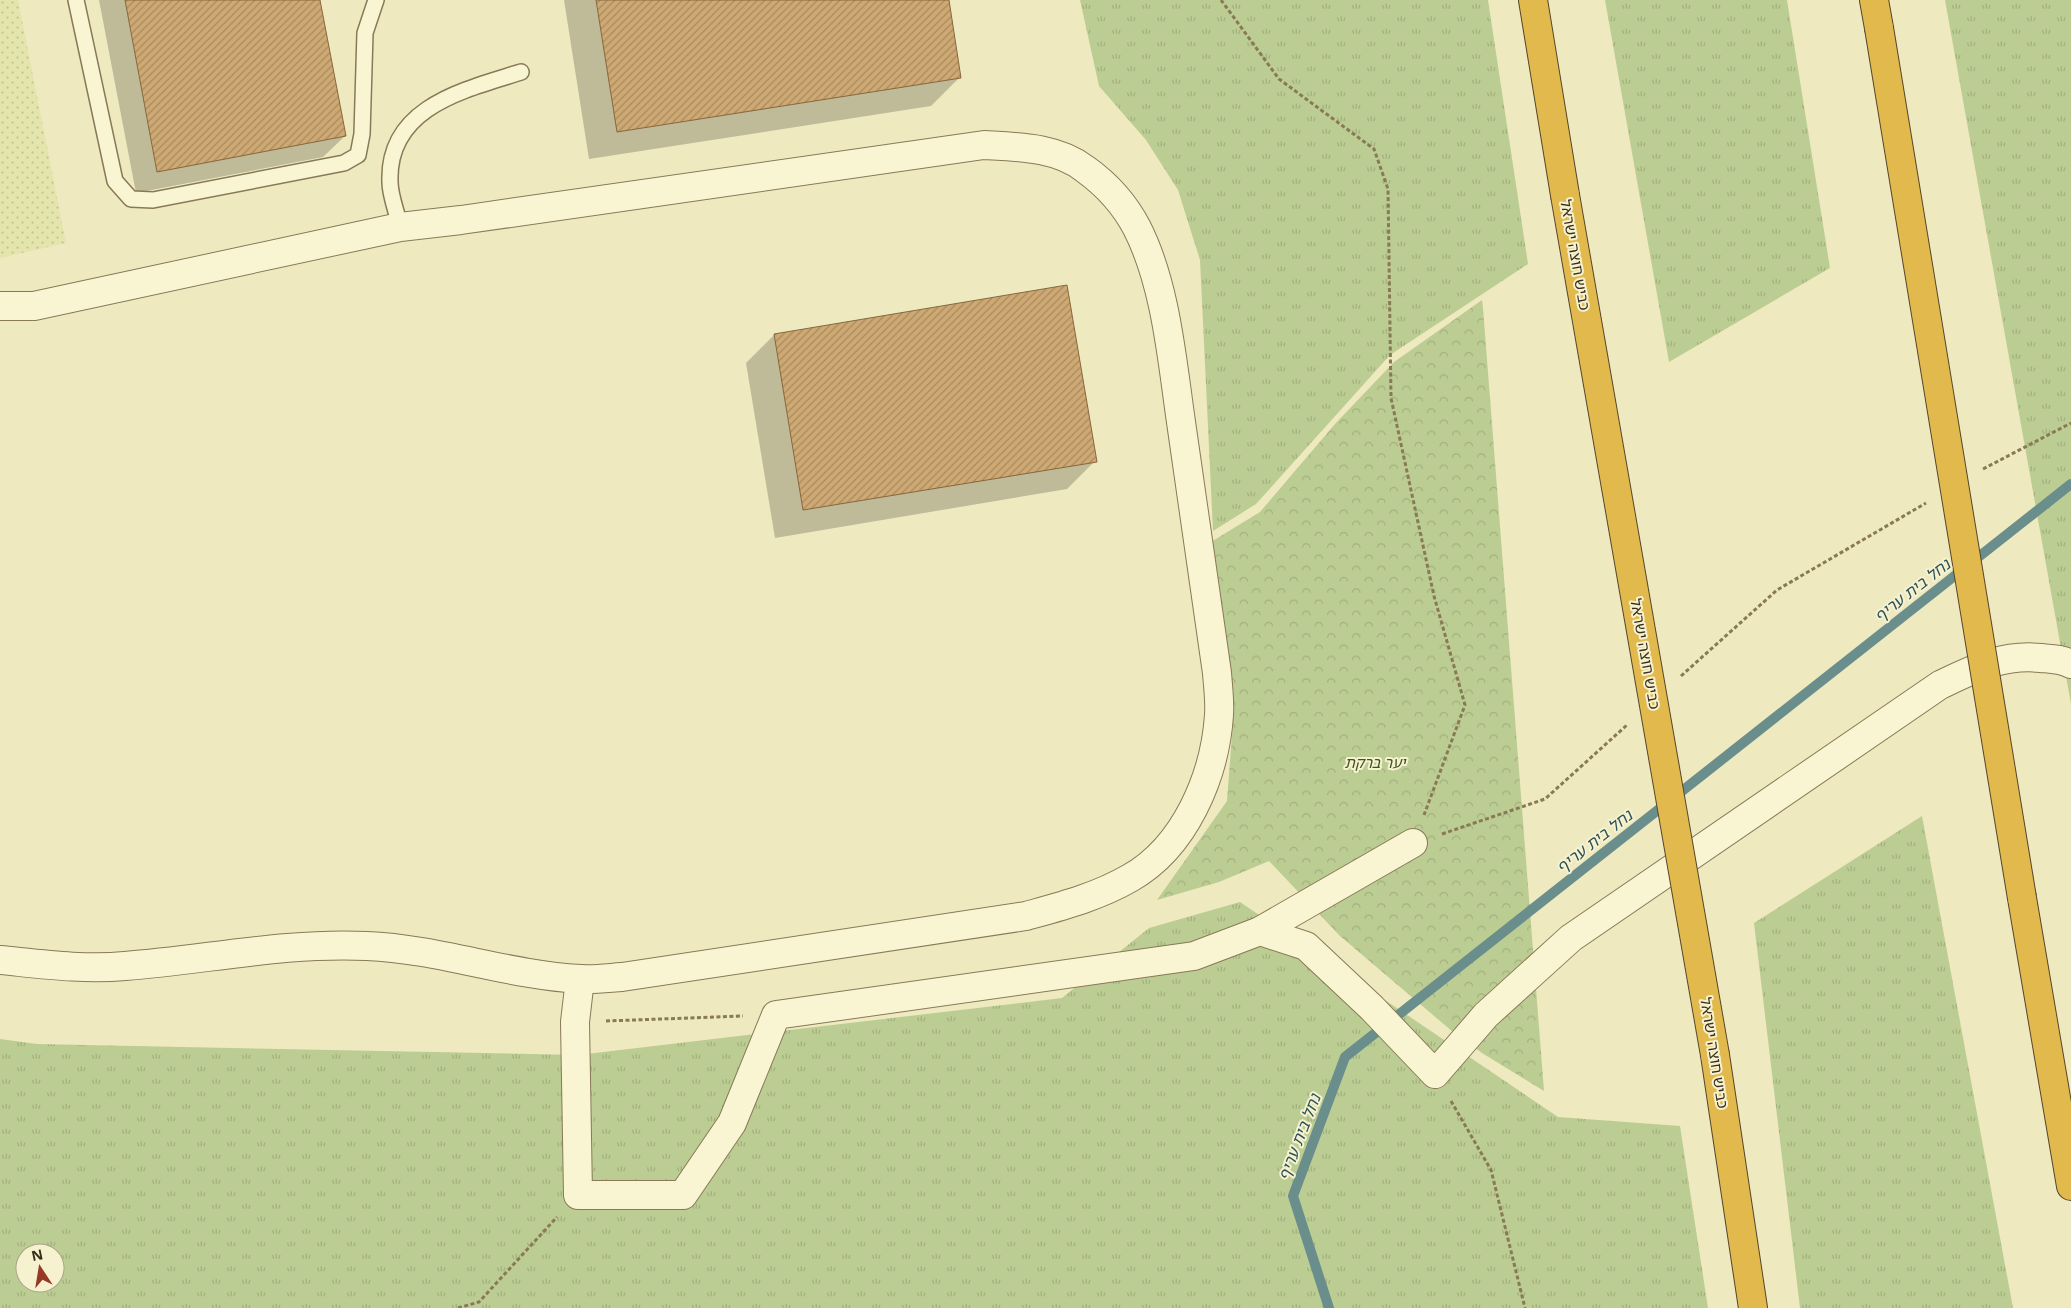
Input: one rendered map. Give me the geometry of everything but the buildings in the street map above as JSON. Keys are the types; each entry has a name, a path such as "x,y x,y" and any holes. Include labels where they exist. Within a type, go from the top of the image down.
{"highway":[{"name":"כביש חוצה ישראל","path":"1533,0 1565,196 1715,1055 1753,1308"},
{"path":"1874,0 2071,1186"}],"street":[{"path":"0,306 34,306 400,227 984,145 1036,149 1064,157 1085,168 1124,206 1137,229 1160,292 1171,351 1217,673 1219,713 1216,743 1209,769 1184,827 1160,855 1131,878 1106,890 1071,904 1036,913 638,975 580,979 524,971 409,949 366,946 319,946 263,950 123,967 62,966 0,960"},
{"path":"0,322 34,306"},
{"path":"1260,930 1306,946 1372,1008 1435,1074 1486,1015 1572,938 1940,685 1984,664 2022,656 2061,659 2071,664"},
{"path":"580,979 575,1022 578,1195 683,1196 732,1123 776,1015 1194,956 1260,930 1413,843"}],"lane":[{"path":"76,0 116,180 131,199 153,200 344,163 358,155 362,134 365,33 376,0"},
{"path":"400,227 390,183 391,163 396,142 409,124 428,108 458,92 521,72"}],"path":[{"path":"1222,0 1279,79 1374,149 1388,189 1391,398 1434,596 1465,705 1413,843"},
{"path":"1980,471 2071,422"},
{"path":"1676,681 1777,590 1930,500"},
{"path":"1413,843 1545,799 1632,721"},
{"path":"575,1022 776,1015"},
{"path":"1435,1074 1490,1170 1525,1308"},
{"path":"458,1308 479,1302 578,1195"}],"green space":[{"path":"0,0 18,0 66,243 0,258"},
{"path":"1080,0 1488,0 1528,264 1390,355 1256,504 1213,531 1200,260 1178,190 1146,140 1099,86"},
{"path":"1605,0 1787,0 1830,268 1669,362"},
{"path":"1945,0 2071,0 2071,704"},
{"name":"יער ברקת","path":"1482,300 1544,1091 1482,1053 1453,1032 1340,936 1269,861 1219,882 1157,900 1227,801 1234,708 1206,545 1260,512 1335,424 1394,362"},
{"path":"1922,816 2013,1308 1800,1308 1754,923"},
{"path":"1240,902 1558,1117 1680,1126 1708,1308 0,1308 0,1039 37,1044 578,1055 1062,998 1149,928"}],"waterway":[{"name":"נחל בית עריף","path":"1329,1308 1293,1196 1345,1057 2071,484"}]}
